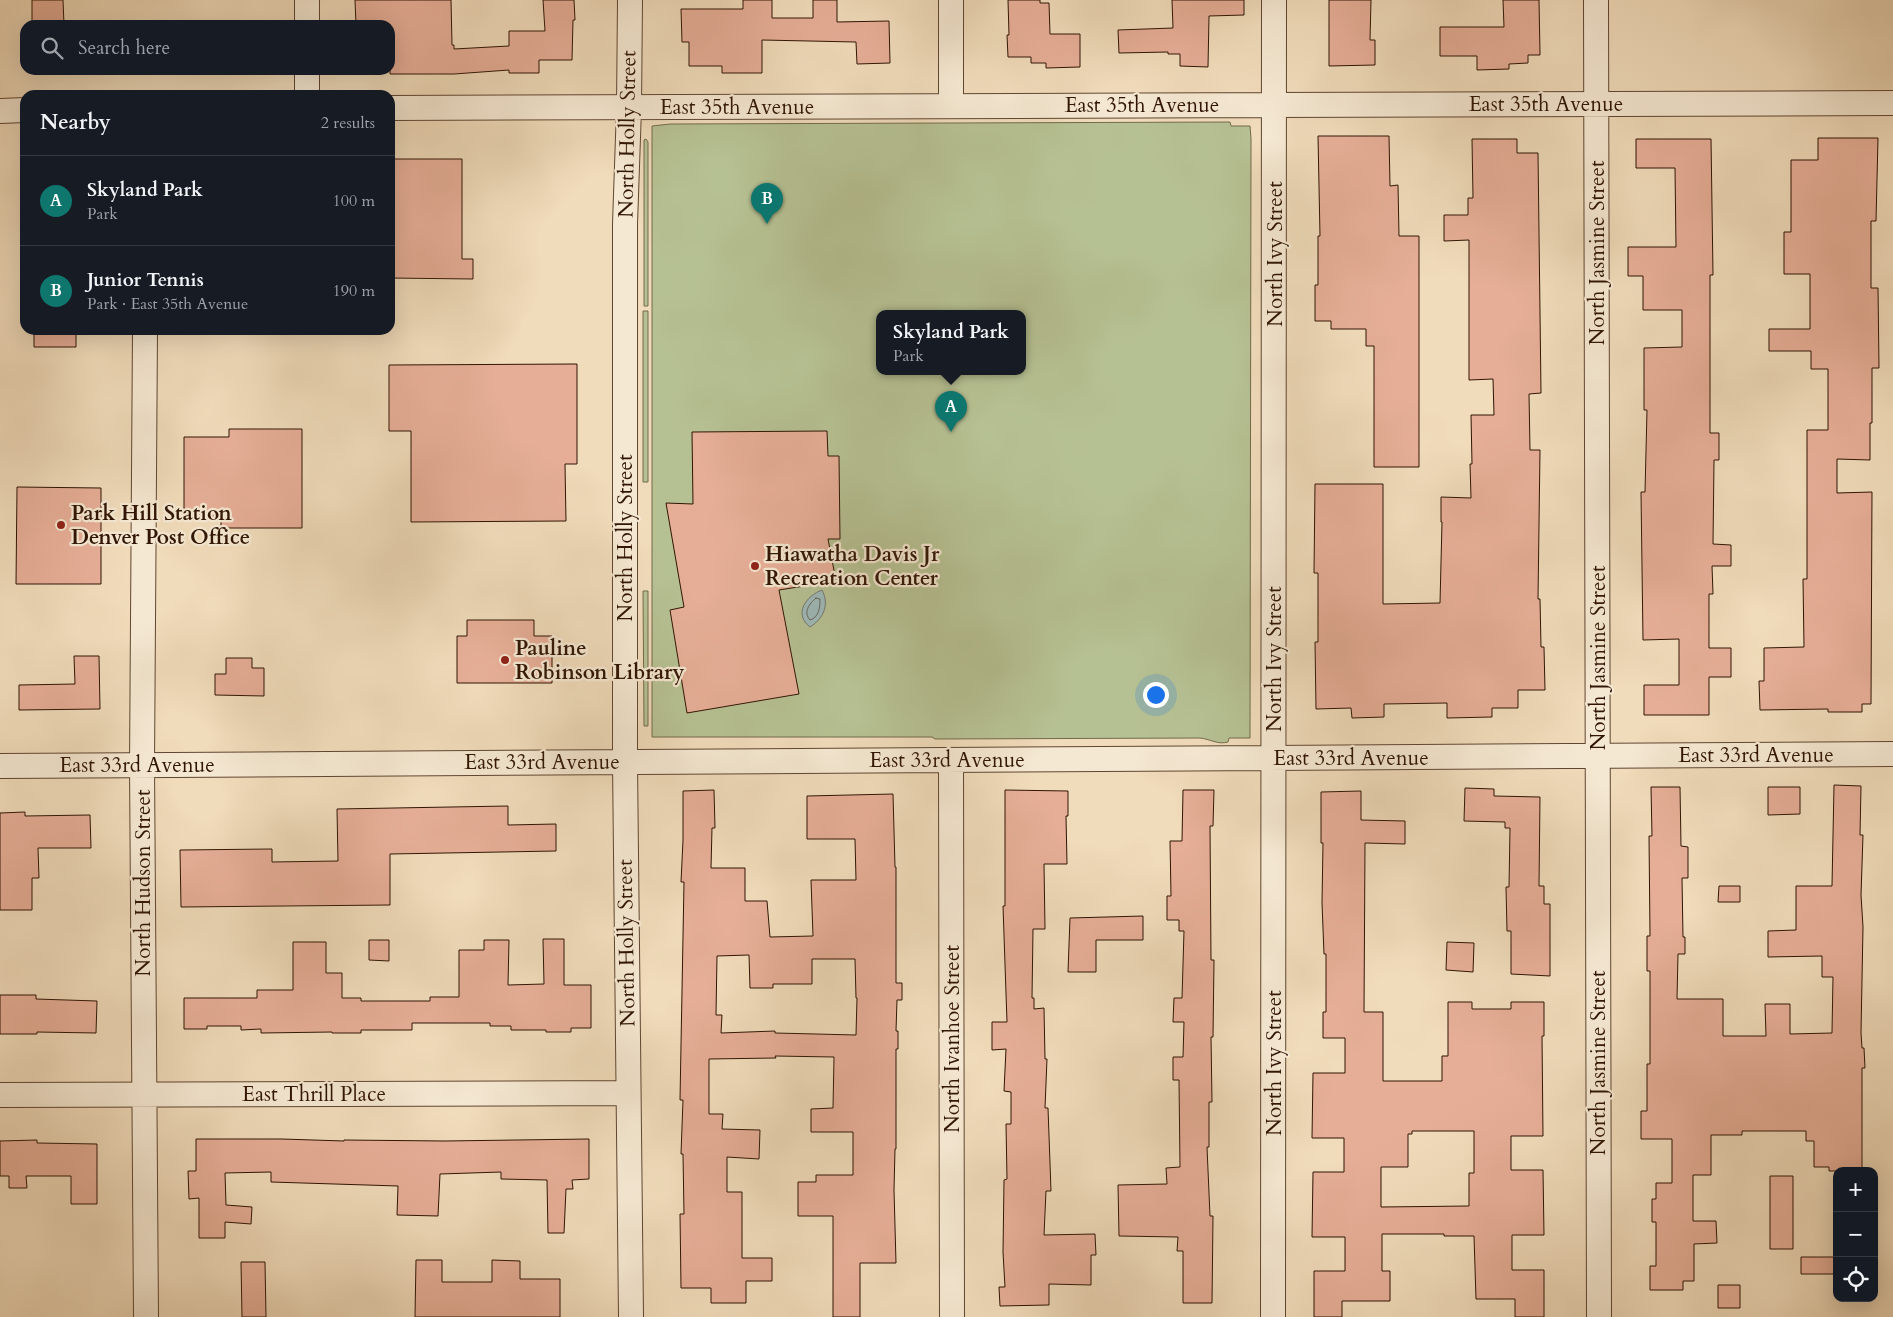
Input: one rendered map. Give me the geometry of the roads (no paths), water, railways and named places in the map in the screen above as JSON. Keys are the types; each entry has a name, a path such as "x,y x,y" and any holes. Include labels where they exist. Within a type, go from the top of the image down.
{"street":[{"path":"307,0 307,20"},
{"name":"North Holly Street","path":"630,0 630,108 625,224 625,762 631,1317"},
{"path":"951,0 951,106"},
{"name":"North Ivy Street","path":"1273,1317 1274,0"},
{"name":"North Jasmine Street","path":"1596,0 1599,1317"},
{"path":"307,75 307,90"},
{"name":"East 35th Avenue","path":"395,108 1893,103"},
{"path":"0,111 20,110"},
{"name":"North Hudson Street","path":"145,335 142,765 146,1317"},
{"name":"East 33rd Avenue","path":"0,766 1893,754"},
{"name":"North Ivanhoe Street","path":"951,760 952,1317"},
{"name":"East Thrill Place","path":"0,1095 628,1093"}],"water":[{"path":"822,590 825,601 824,611 815,624 810,627 802,617 802,611 811,596"}],"place":[{"name":"Junior Tennis","path":"767,224"},
{"name":"Skyland Park","path":"951,432"},
{"name":"Park Hill Station Denver Post Office","path":"61,525"},
{"name":"Hiawatha Davis Jr Recreation Center","path":"755,566"},
{"name":"Pauline Robinson Library","path":"505,660"}]}
